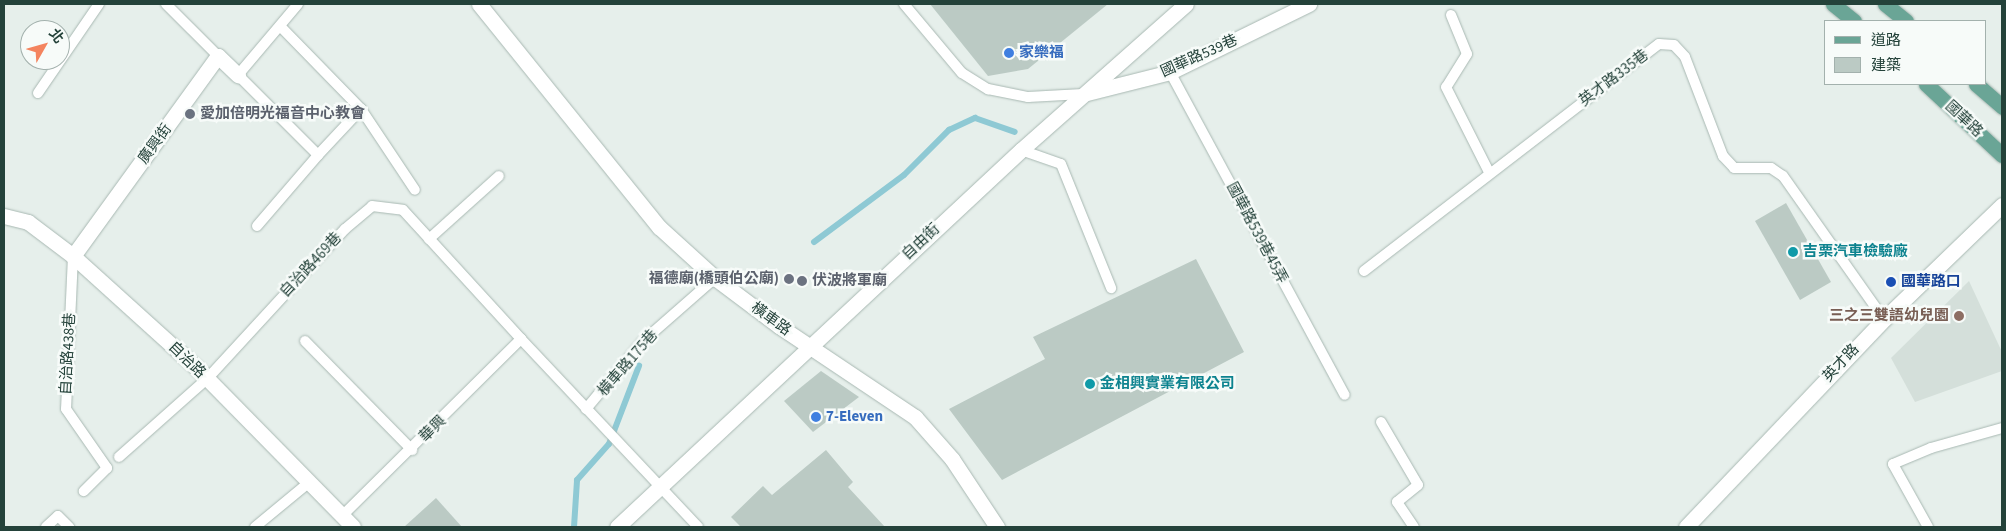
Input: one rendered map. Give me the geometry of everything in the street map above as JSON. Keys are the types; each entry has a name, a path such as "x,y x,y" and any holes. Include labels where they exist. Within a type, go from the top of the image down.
{"main road":[{"path":"1833,4 1853,20"},
{"path":"1885,4 1905,20"},
{"name":"國華路","path":"1927,85 2002,155"},
{"path":"1977,85 2002,107"}],"street":[{"name":"橫車路","path":"479,4 659,227 715,278 808,346 915,416 952,459 997,527"},
{"name":"自由街","path":"617,527 662,488 808,346 1021,150 1186,4"},
{"name":"國華路539巷","path":"1083,94 1170,72 1309,4"},
{"path":"218,56 238,75"},
{"name":"廣興街","path":"73,256 218,56"},
{"name":"英才路","path":"1686,527 1884,319 2002,205"},
{"name":"自治路","path":"4,216 28,222 73,256 207,379 307,484 348,522"}],"lane":[{"path":"38,93 98,4"},
{"path":"166,4 218,56"},
{"path":"298,4 238,75 318,155"},
{"path":"904,4 962,73 988,89 1028,96 1083,94"},
{"path":"1451,16 1466,54 1446,87 1489,172"},
{"path":"280,26 361,109 415,190"},
{"name":"英才路335巷","path":"1364,271 1489,172 1659,44 1674,45 1685,57 1723,156 1734,168 1771,168 1783,176 1884,319"},
{"name":"國華路539巷45弄","path":"1170,72 1345,395"},
{"path":"257,226 318,155 361,109"},
{"path":"1021,150 1061,164 1111,288"},
{"path":"499,176 429,239 600,425 698,527"},
{"name":"自治路469巷","path":"119,457 207,379 345,228 372,206 403,210 429,239"},
{"name":"自治路438巷","path":"73,256 66,409 107,468 84,491"},
{"name":"橫車路175巷","path":"586,409 642,342 715,278"},
{"name":"華興","path":"348,522 412,450 521,339"},
{"path":"305,341 412,450"},
{"path":"1381,422 1418,485 1396,502 1414,527"},
{"path":"1928,527 1902,476 1893,464 1931,448 2002,428"},
{"path":"255,527 307,484"},
{"path":"46,527 58,516 69,527"}],"shaded area":[{"name":"三之三雙語幼兒園","path":"1969,281 2002,352 2002,371 1915,402 1891,358"}],"building":[{"name":"家樂福","path":"930,4 1108,4 1028,69 988,76"},
{"name":"吉栗汽車檢驗廠","path":"1786,203 1831,282 1800,300 1755,221"},
{"name":"金相興實業有限公司","path":"1196,259 1244,352 1002,480 949,409 1045,359 1033,337"},
{"name":"7-Eleven","path":"821,371 859,397 813,432 784,401"},
{"path":"826,450 853,482 848,487 885,527 741,527 731,517 763,486 772,495"},
{"path":"436,498 462,527 404,527"}],"waterway":[{"path":"814,242 904,175 949,130 975,118 1015,132"},
{"path":"574,527 577,480 609,444 639,366"}],"place":[{"name":"家樂福","path":"1009,53"},
{"name":"愛加倍明光福音中心教會","path":"190,114"},
{"name":"吉栗汽車檢驗廠","path":"1793,252"},
{"name":"福德廟(橋頭伯公廟)","path":"789,279"},
{"name":"伏波將軍廟","path":"802,281"},
{"name":"國華路口","path":"1891,282"},
{"name":"三之三雙語幼兒園","path":"1959,316"},
{"name":"金相興實業有限公司","path":"1090,384"},
{"name":"7-Eleven","path":"816,417"}]}
